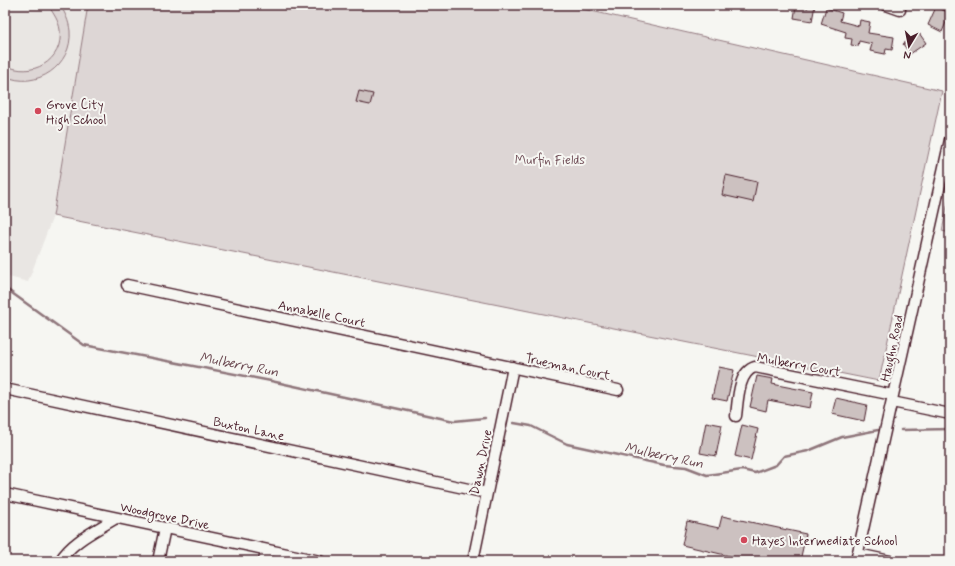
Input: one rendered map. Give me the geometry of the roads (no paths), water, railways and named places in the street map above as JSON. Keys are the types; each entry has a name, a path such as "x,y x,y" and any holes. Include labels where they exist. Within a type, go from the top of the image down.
{"street":[{"path":"886,5 900,10"},
{"name":"Haughn Road","path":"857,557 950,140"},
{"name":"Annabelle Court","path":"127,285 513,367"},
{"name":"Trueman Court","path":"513,367 618,390"},
{"name":"Dawn Drive","path":"473,561 513,367"},
{"name":"Mulberry Court","path":"736,416 743,379 746,372 755,367 893,398"},
{"name":"Buxton Lane","path":"5,389 487,493"},
{"path":"893,398 950,414"},
{"name":"Woodgrove Drive","path":"5,494 316,561"},
{"path":"60,561 71,548 83,538 116,518"},
{"path":"158,561 165,528"},
{"path":"264,561 266,550"},
{"path":"857,557 890,561"}],"waterway":[{"name":"Mulberry Run","path":"5,288 84,345 271,381 454,421 485,418"},
{"name":"Mulberry Run","path":"514,423 531,426 567,444 664,465 686,467 707,475 742,470 755,473 776,465 784,456 808,451 842,437 878,430"},
{"name":"Mulberry Run","path":"901,430 950,429"}],"place":[{"name":"Grove City High School","path":"38,111"},
{"name":"Hayes Intermediate School","path":"744,540"}],"park label":[{"name":"Murfin Fields","path":"550,159"}]}
